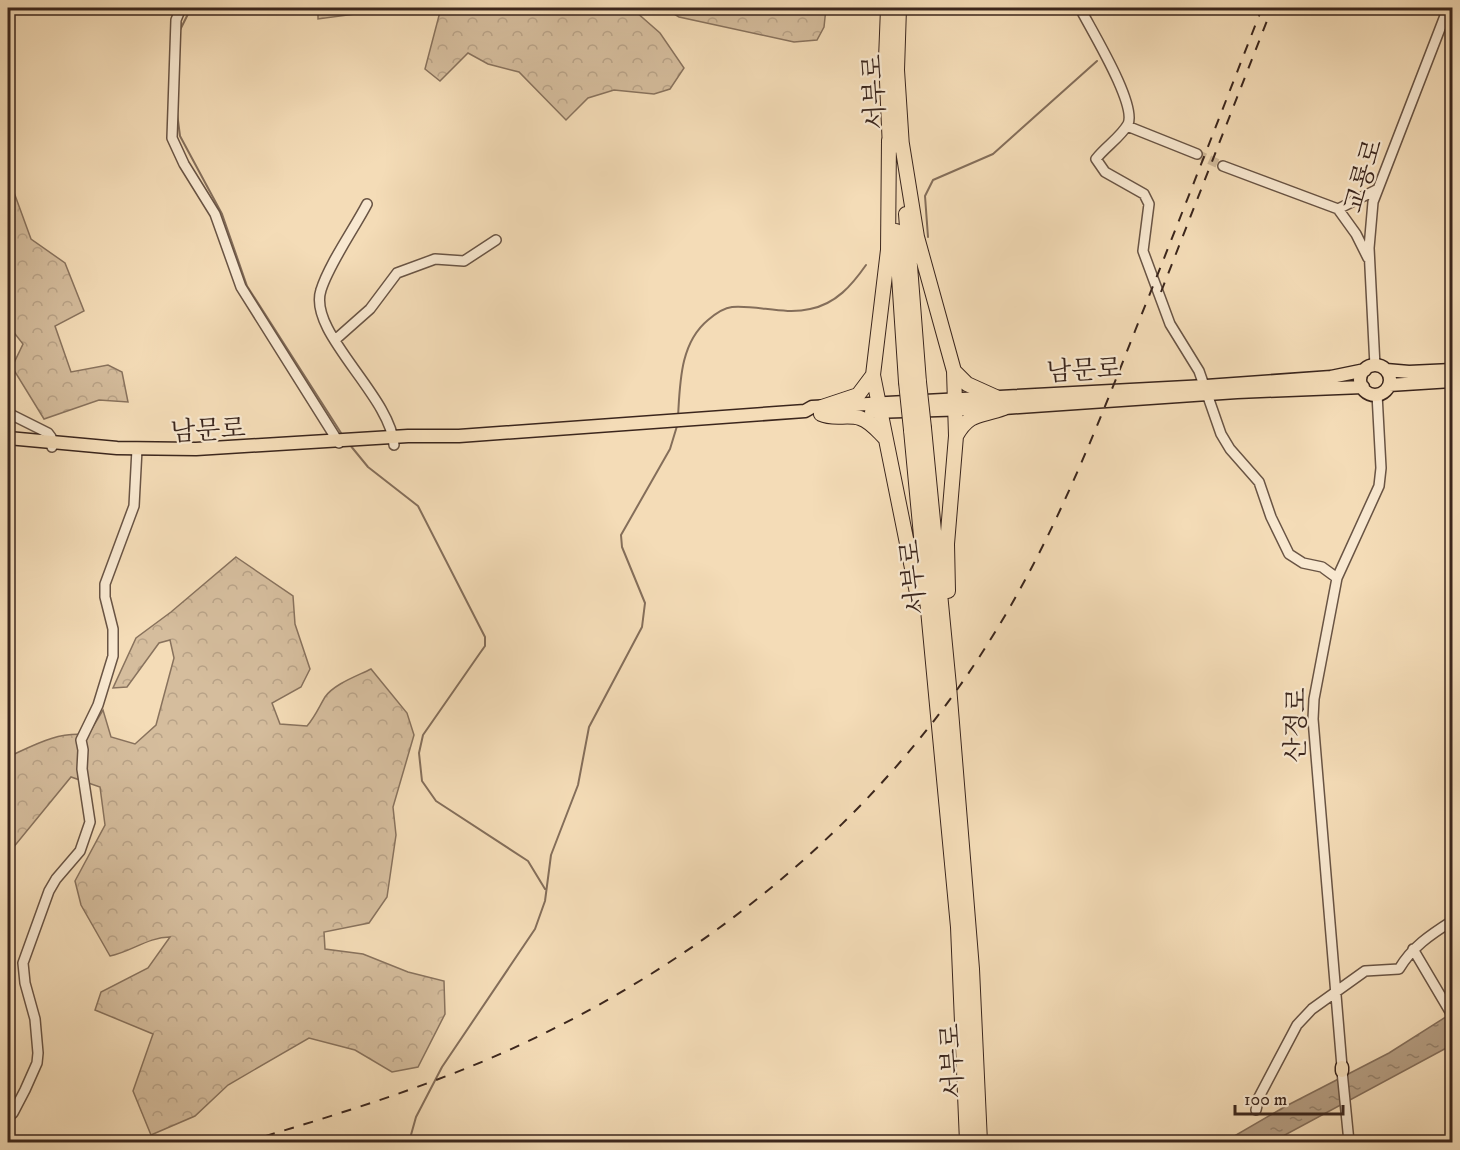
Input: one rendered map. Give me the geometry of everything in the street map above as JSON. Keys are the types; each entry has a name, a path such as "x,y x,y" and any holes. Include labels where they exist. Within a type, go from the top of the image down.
{"highway":[{"name":"서부로","path":"888,8 886,59 895,139 917,429 972,969 974,1140"},
{"name":"서부로","path":"895,139 898,8"},
{"path":"895,139 917,237 954,372 956,436 947,544 942,688"},
{"path":"895,139 888,250 873,375 916,583 942,688"},
{"path":"954,372 968,384 1001,403"},
{"path":"873,375 858,395 821,410 828,417 858,417 867,421 884,437"},
{"path":"956,436 969,419 1001,403"}],"main road":[{"name":"남문로","path":"1207,391 1331,377 1375,368 1409,372 1452,370"},
{"path":"1363,387 1361,378 1375,368 1390,378 1389,385 1384,392 1377,394"},
{"path":"1389,385 1452,381"},
{"name":"남문로","path":"8,438 137,453 394,441 821,410 1001,403 1207,391 1363,387 1370,394 1377,394"},
{"name":"남문로","path":"8,444 52,444"}],"street":[{"path":"180,8 176,20 172,138 184,164 214,214 241,287 346,442"},
{"path":"1080,8 1116,76 1129,112 1127,126 1096,159 1105,172 1144,194 1149,204 1143,251 1170,324 1207,391 1221,434 1230,449 1259,482 1271,517 1289,554 1303,563 1322,567 1337,578"},
{"name":"교룡로","path":"1375,368 1370,261 1370,225 1373,202 1448,8"},
{"path":"1127,126 1197,154"},
{"path":"1223,165 1338,209 1356,234 1370,261"},
{"path":"1338,209 1378,189"},
{"path":"367,204 321,290 320,312 335,340 390,423 394,441"},
{"path":"335,340 370,309 402,270 435,259 464,261 496,240"},
{"name":"산정로","path":"1349,1143 1313,719 1314,699 1337,578 1379,486 1381,468 1377,394"},
{"path":"8,413 48,433 52,444"},
{"path":"8,1117 13,1113 26,1090 38,1053 24,963 49,891 56,879 80,851 90,822 82,769 81,740 98,705 113,656 105,584 134,506 137,453"},
{"path":"1256,1110 1259,1097 1297,1025 1335,991 1365,971 1398,969 1413,949 1452,921"},
{"path":"1413,949 1452,1015"}],"green space":[{"path":"318,8 365,8 355,14 318,19"},
{"path":"441,8 636,8 635,11 660,33 684,68 670,89 654,94 614,90 588,98 566,120 519,72 488,64 468,53 440,81 425,69"},
{"path":"664,8 826,8 824,27 817,40 794,42 679,17"},
{"path":"8,176 31,239 65,263 84,311 55,326 71,372 108,365 122,372 128,402 99,400 44,419 12,367 23,344 8,325"},
{"path":"236,557 293,596 295,624 310,669 301,687 272,703 280,724 307,726 329,692 371,669 407,713 414,735 393,807 396,835 387,897 369,923 324,932 325,949 363,954 408,972 444,981 445,1014 418,1067 392,1072 355,1050 309,1038 228,1085 195,1116 151,1135 133,1091 153,1034 95,1010 101,992 148,968 170,937 154,939 110,956 81,905 75,881 105,825 100,787 71,777 8,854 8,757 56,737 88,735 103,710 111,737 135,744 156,725 174,658 170,640 159,643 127,687 113,688 136,638 171,612"}],"water":[{"path":"1452,1013 1452,1045 1272,1142 1224,1142 1286,1106 1389,1053"}],"waterway":[{"path":"179,32 191,8"},
{"path":"928,237 925,196 933,180 993,154 1097,61"},
{"path":"177,113 180,136 222,214 247,286 343,436"},
{"path":"678,417 683,364 692,340 699,329 711,318 722,310 732,307 800,311 828,303 842,293 866,265"},
{"path":"409,1142 416,1117 442,1067 535,929 545,901 551,855 578,785 589,727 642,627 645,603 622,547 621,535 670,449 677,426"},
{"path":"350,445 368,467 418,506 485,637 485,646 423,735 419,753 422,781 436,801 528,861 545,889"}],"tunnel":[{"path":"1197,154 1223,166"}],"railway":[{"path":"246,1142 404,1092 482,1062 557,1027 621,992 682,954 798,865 851,815 900,762 946,705 987,645 1010,608 1050,531 1103,412 1262,8"},
{"path":"1161,292 1272,8"}]}
